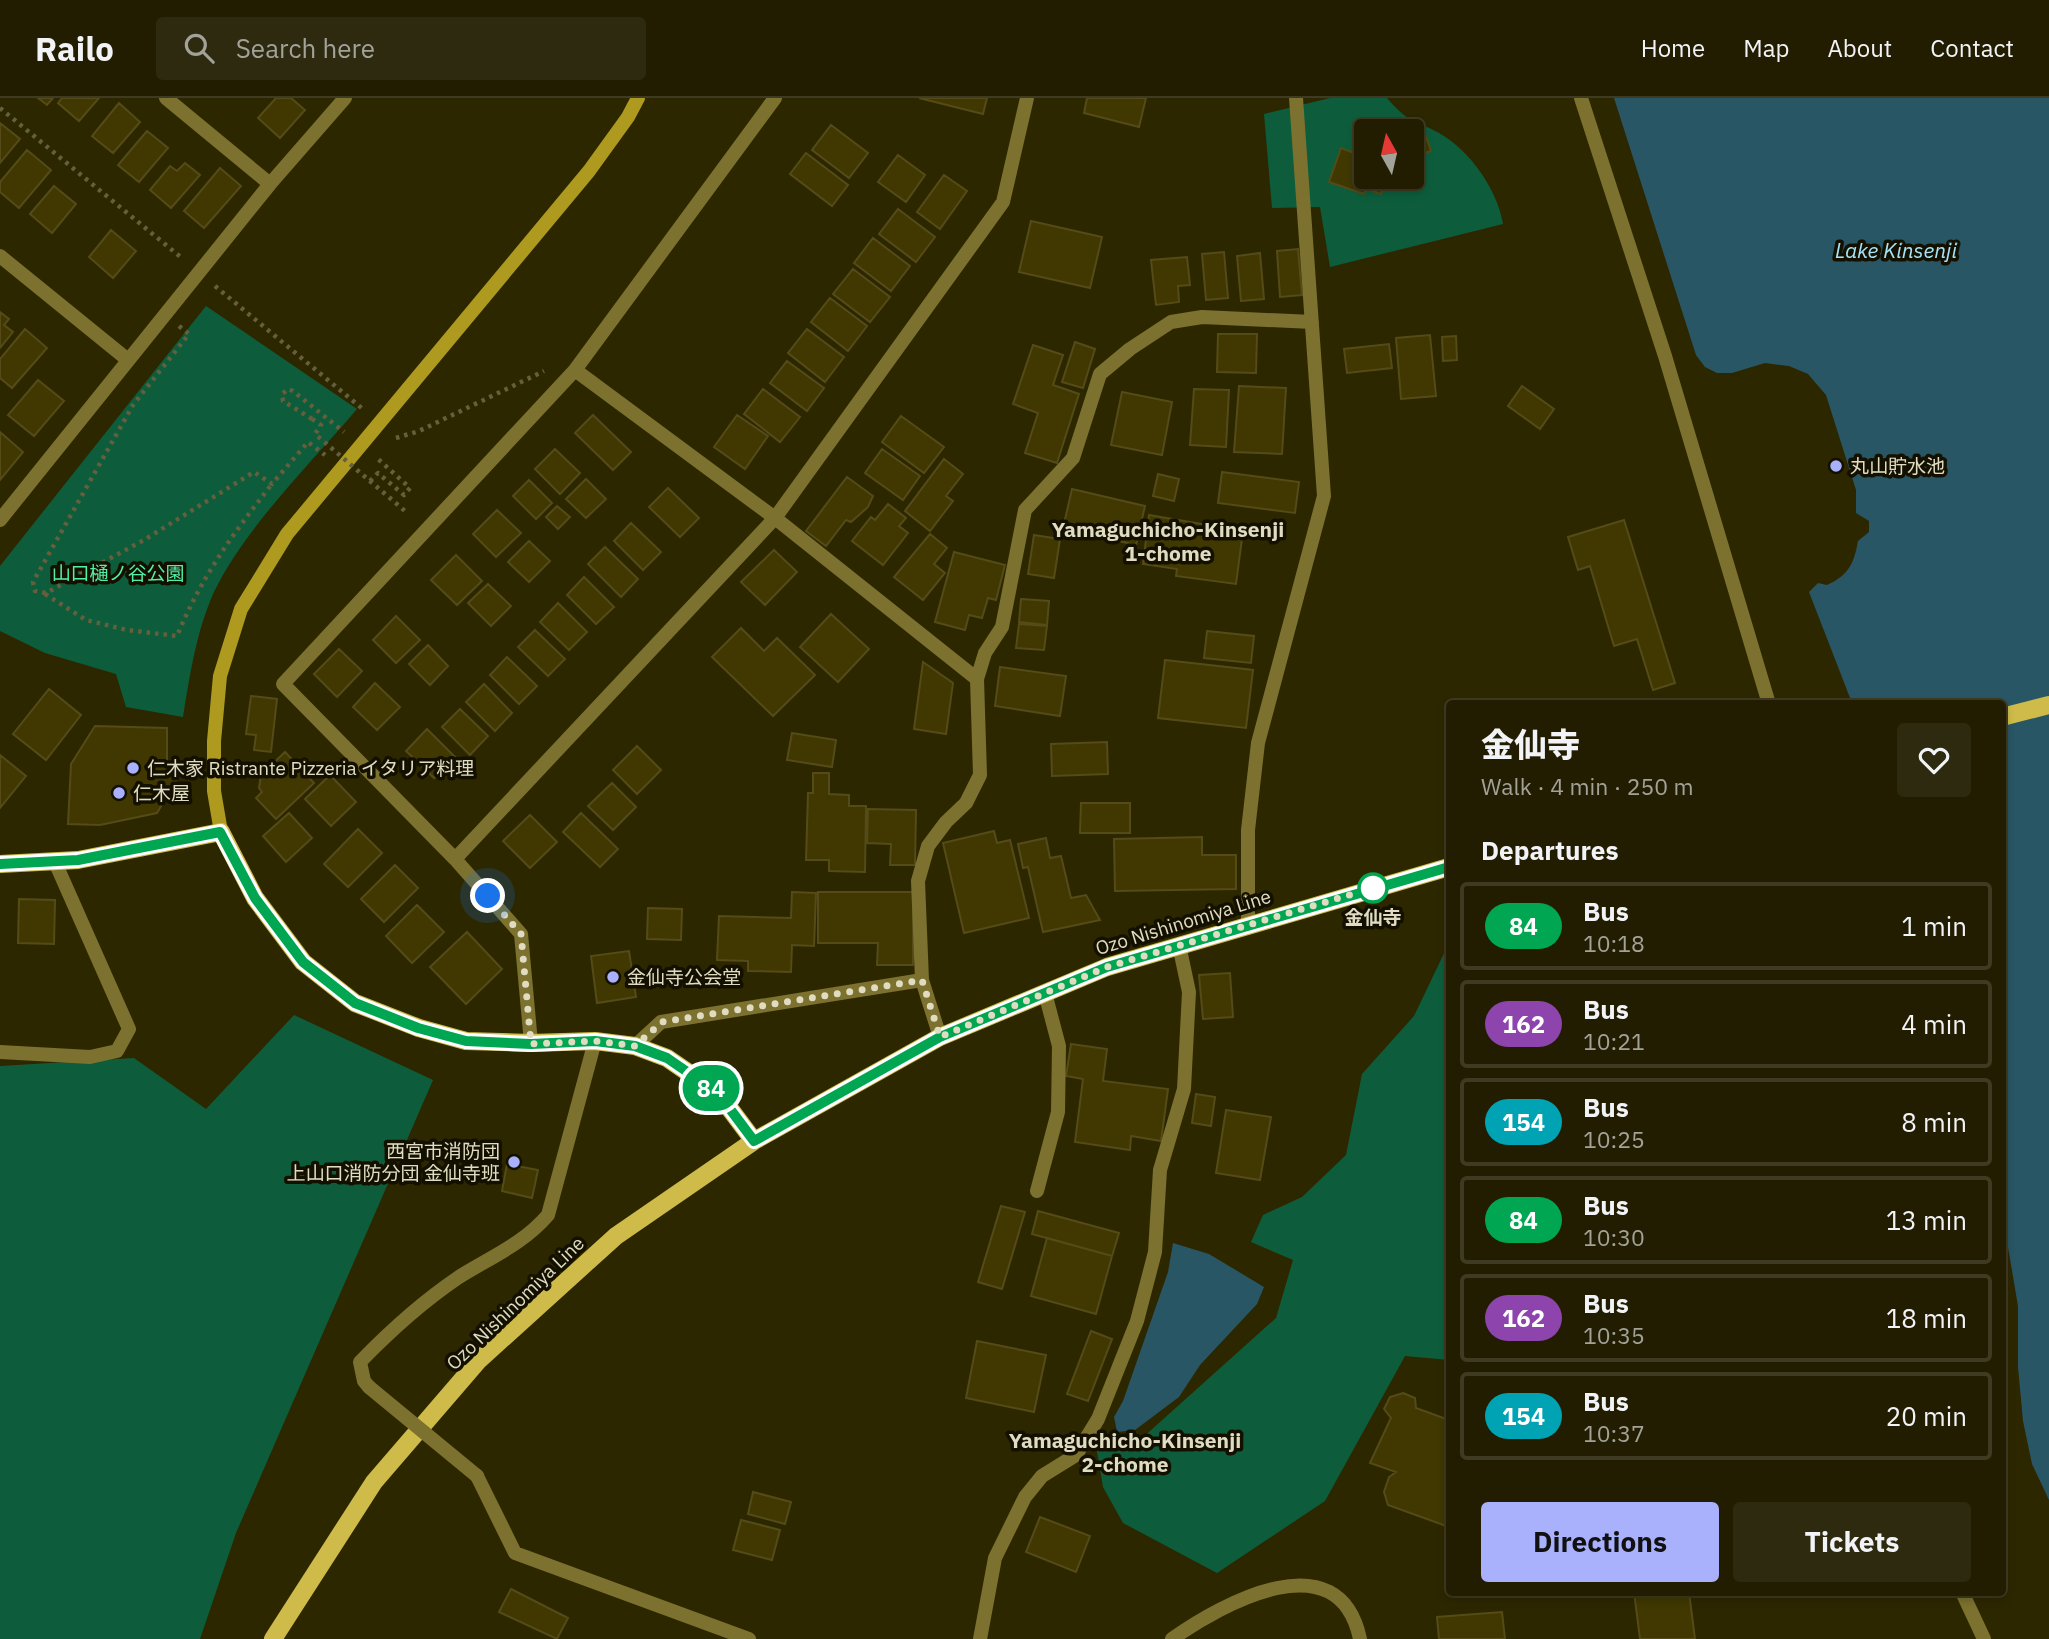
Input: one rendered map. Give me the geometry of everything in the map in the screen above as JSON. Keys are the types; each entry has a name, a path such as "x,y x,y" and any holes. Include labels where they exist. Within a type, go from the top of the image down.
{"main road":[{"path":"2006,716 2049,705"},
{"path":"0,864 55,862 220,832 255,898 303,962 355,1003 418,1028 466,1041 531,1044 595,1041 635,1046 667,1058 718,1093 754,1141"},
{"name":"Ozo Nishinomiya Line","path":"273,1639 374,1482 479,1360 616,1236 754,1141 940,1037 1107,967 1248,923 1446,868"}],"street":[{"path":"166,98 270,184"},
{"path":"0,520 270,184 345,98"},
{"path":"220,832 214,791 214,741 220,676 241,610 287,534 381,425 589,171 628,117 638,98"},
{"path":"531,1044 521,934 455,859 283,684 575,370 775,98"},
{"path":"455,859 775,518 1003,202 1027,98"},
{"path":"1248,923 1248,830 1258,743 1324,496 1296,98"},
{"path":"1581,98 1665,356 1768,700"},
{"path":"0,256 128,360"},
{"path":"940,1037 922,980 918,881 928,846 946,822 966,803 979,775 977,679 985,653 1002,627 1025,510 1073,458 1100,374 1171,321 1202,317 1312,322"},
{"path":"575,370 775,518 977,679"},
{"path":"0,1052 90,1057 117,1051 130,1029 55,862"},
{"path":"980,1639 995,1558 1026,1497 1042,1476 1076,1455 1098,1419 1137,1321 1154,1252 1160,1170 1184,1089 1189,992 1179,945"},
{"path":"635,1046 662,1022 922,980"},
{"path":"1037,1191 1058,1112 1059,1046 1045,993"},
{"path":"595,1041 548,1215 531,1235 461,1276 402,1319 359,1362 364,1381 369,1387 477,1476 514,1553 748,1639"},
{"path":"1172,1639 1196,1622 1240,1600 1283,1586 1317,1585 1343,1601 1356,1620 1360,1639"},
{"path":"1964,1596 1984,1639"}],"path":[{"path":"0,108 188,262"},
{"path":"211,283 365,411"},
{"path":"183,342 133,405 33,582 35,592 44,594 86,620 127,630 177,636 197,589 229,539 272,484 308,442 327,457"},
{"path":"395,438 419,431 546,370"},
{"path":"347,434 293,391 288,389 282,394 283,401 321,425 315,434 405,511"},
{"path":"370,481 378,472 404,495 410,488 377,458"},
{"path":"44,594 145,540 254,472 272,484"}],"green space":[{"path":"1330,98 1387,98 1410,119 1354,119 1354,189 1424,189 1424,126 1450,140 1481,172 1495,198 1503,224 1330,267 1320,207 1272,208 1264,114"},
{"name":"山口樋ノ谷公園","path":"206,306 357,409 279,497 227,568 214,592 203,622 194,654 183,717 126,707 116,674 45,653 0,631 0,566"},
{"path":"1446,949 1446,1360 1405,1356 1325,1501 1217,1573 1123,1523 1103,1487 1096,1445 1140,1440 1276,1318 1293,1260 1251,1242 1263,1215 1302,1197 1346,1155 1362,1074 1414,1016"},
{"path":"294,1015 433,1080 236,1533 200,1639 0,1639 0,1066 134,1058 206,1109"}],"water":[{"name":"Lake Kinsenji","path":"1614,98 2049,98 2049,1500 2032,1464 2023,1421 2018,1367 2018,1306 2006,1236 2006,700 1851,700 1809,592 1818,583 1827,585 1841,577 1855,556 1858,541 1869,532 1869,521 1856,513 1856,490 1826,395 1808,374 1789,366 1765,363 1732,373 1717,373 1705,367 1696,355"},
{"path":"1173,1243 1209,1254 1264,1287 1257,1304 1200,1365 1179,1397 1135,1430 1117,1432 1114,1417 1123,1401 1168,1272"}],"building":[{"path":"38,98 53,98 47,105"},
{"path":"62,98 99,98 79,121 58,103"},
{"path":"276,98 291,98 305,110 280,138 258,118"},
{"path":"919,98 987,98 983,114"},
{"path":"1087,98 1146,98 1139,127 1084,113"},
{"path":"119,103 140,122 113,153 92,136"},
{"path":"0,123 20,139 0,163"},
{"path":"831,125 868,153 849,178 812,150"},
{"path":"147,131 168,148 139,182 118,165"},
{"path":"1424,131 1431,151 1424,154"},
{"path":"1341,148 1354,153 1354,189 1366,189 1364,194 1329,182"},
{"path":"27,150 51,170 19,208 0,192 0,182"},
{"path":"806,153 848,185 832,206 790,174"},
{"path":"898,155 925,175 906,202 878,182"},
{"path":"185,163 200,175 171,208 150,190 170,166 177,171"},
{"path":"220,168 241,186 204,228 184,211"},
{"path":"944,175 967,191 940,229 917,212"},
{"path":"54,186 76,204 52,233 30,214"},
{"path":"1366,189 1383,189 1381,194"},
{"path":"898,209 935,237 916,262 879,234"},
{"path":"1031,221 1102,237 1090,288 1019,272"},
{"path":"111,230 136,251 113,278 89,257"},
{"path":"873,238 910,266 891,291 854,263"},
{"path":"1298,249 1302,295 1280,297 1277,251"},
{"path":"1224,252 1228,298 1206,300 1202,254"},
{"path":"1260,253 1264,299 1241,301 1237,256"},
{"path":"1187,257 1190,285 1178,286 1179,302 1156,305 1151,260"},
{"path":"853,269 890,297 870,322 833,294"},
{"path":"830,298 867,326 848,351 811,322"},
{"path":"0,312 9,319 4,325 13,332 0,348"},
{"path":"25,329 47,348 12,388 0,378 0,359"},
{"path":"807,329 844,357 825,382 788,353"},
{"path":"1218,334 1257,334 1256,373 1217,372"},
{"path":"1430,335 1436,396 1401,399 1396,338"},
{"path":"1456,336 1457,360 1443,361 1442,337"},
{"path":"1075,342 1095,349 1083,388 1062,382"},
{"path":"1389,344 1392,368 1347,373 1344,349"},
{"path":"1033,345 1063,355 1053,385 1079,394 1057,463 1025,453 1038,413 1013,404"},
{"path":"787,361 824,388 807,411 770,383"},
{"path":"38,380 64,401 34,436 8,415"},
{"path":"1239,386 1286,388 1282,454 1234,452"},
{"path":"1522,386 1554,409 1540,429 1508,406"},
{"path":"763,389 800,417 780,442 744,414"},
{"path":"1194,389 1229,390 1226,447 1190,445"},
{"path":"1122,392 1172,402 1162,455 1111,445"},
{"path":"593,415 631,452 613,470 575,433"},
{"path":"737,415 768,436 745,469 714,447"},
{"path":"901,416 944,447 924,473 882,442"},
{"path":"0,432 23,452 0,480"},
{"path":"555,449 580,473 560,494 535,469"},
{"path":"882,449 920,476 903,500 865,473"},
{"path":"944,459 963,474 946,496 953,501 930,531 905,511"},
{"path":"1222,472 1299,482 1295,513 1218,503"},
{"path":"1158,474 1179,479 1174,501 1153,496"},
{"path":"847,477 873,496 868,507 851,522 846,520 826,546 806,531"},
{"path":"586,479 606,499 586,518 566,499"},
{"path":"529,480 552,503 536,519 513,496"},
{"path":"668,488 699,518 680,537 649,507"},
{"path":"1072,489 1145,506 1136,545 1063,528"},
{"path":"888,504 906,518 899,526 908,533 883,565 852,541 871,517 875,520"},
{"path":"557,506 570,517 558,529 546,517"},
{"path":"497,510 521,533 496,557 473,534"},
{"path":"1149,515 1243,531 1236,584 1176,576 1177,569 1143,564"},
{"path":"1624,520 1675,683 1653,690 1637,639 1614,646 1590,566 1578,570 1568,537"},
{"path":"631,523 661,552 643,570 614,541"},
{"path":"930,534 947,548 934,564 945,573 923,600 894,577"},
{"path":"1034,535 1060,539 1054,578 1028,574"},
{"path":"529,541 550,561 529,582 508,562"},
{"path":"605,547 638,579 621,597 588,564"},
{"path":"774,550 797,572 765,605 741,582"},
{"path":"954,552 1005,565 996,600 988,598 982,618 969,615 965,630 935,622"},
{"path":"456,555 482,581 457,605 431,580"},
{"path":"584,577 614,607 596,624 567,595"},
{"path":"488,584 511,606 491,626 468,603"},
{"path":"1021,599 1049,601 1047,625 1019,622"},
{"path":"558,603 587,632 569,650 540,622"},
{"path":"831,614 869,649 838,682 800,647"},
{"path":"396,616 420,640 396,663 373,640"},
{"path":"1019,624 1047,626 1044,650 1016,648"},
{"path":"741,628 764,651 777,638 815,675 773,716 712,657"},
{"path":"535,630 565,659 548,676 518,647"},
{"path":"1207,631 1254,636 1251,663 1204,658"},
{"path":"428,645 448,666 430,685 409,664"},
{"path":"339,649 362,671 337,697 314,674"},
{"path":"507,657 537,686 519,704 490,675"},
{"path":"1165,660 1253,670 1246,728 1158,718"},
{"path":"923,662 953,683 946,734 914,729"},
{"path":"1000,667 1066,676 1060,716 995,706"},
{"path":"375,683 400,707 377,730 353,707"},
{"path":"484,684 512,713 495,731 466,702"},
{"path":"49,689 81,715 46,760 13,734"},
{"path":"251,696 277,699 271,752 254,750 256,735 246,734"},
{"path":"460,709 488,736 470,755 442,727"},
{"name":"仁木屋","path":"95,726 167,728 167,766 180,774 157,813 100,825 68,824 71,764"},
{"path":"427,729 455,757 434,778 406,751"},
{"path":"792,733 836,740 832,767 787,760"},
{"path":"1107,742 1108,774 1052,776 1051,744"},
{"path":"637,746 661,770 637,794 613,770"},
{"path":"285,752 314,783 276,819 256,798 262,792 259,788 261,775"},
{"path":"0,755 26,776 0,808"},
{"path":"813,773 829,773 829,794 849,795 849,806 866,806 865,872 829,871 829,860 806,860 808,793 813,793"},
{"path":"330,775 356,802 331,826 305,799"},
{"path":"612,783 636,807 613,830 588,806"},
{"path":"1081,803 1130,803 1130,833 1080,833"},
{"path":"868,809 916,810 915,865 890,865 891,844 867,843"},
{"path":"289,813 312,838 286,862 263,836"},
{"path":"581,813 618,849 600,867 563,832"},
{"path":"530,815 557,842 530,868 503,841"},
{"path":"358,829 382,853 348,887 324,864"},
{"path":"994,831 997,843 1010,840 1029,918 964,933 943,843"},
{"path":"1202,837 1202,855 1236,855 1236,889 1115,891 1114,839"},
{"path":"1046,838 1050,858 1061,856 1071,898 1086,895 1100,920 1043,932 1028,867 1023,868 1018,844"},
{"path":"395,865 418,888 384,922 361,899"},
{"path":"792,892 816,893 814,946 792,945 791,972 748,971 748,961 717,960 719,916 791,918"},
{"path":"818,892 913,892 913,965 877,965 878,943 818,943"},
{"path":"19,899 55,900 54,944 18,943"},
{"path":"417,905 444,932 412,963 386,936"},
{"path":"648,908 682,909 681,940 647,939"},
{"path":"467,932 502,969 466,1004 430,967"},
{"name":"金仙寺公会堂","path":"629,951 636,997 597,1003 591,956"},
{"path":"1230,973 1233,1017 1203,1019 1199,975"},
{"path":"1071,1044 1107,1049 1103,1081 1168,1089 1161,1141 1131,1136 1130,1150 1075,1142 1083,1079 1066,1076"},
{"path":"1196,1094 1215,1097 1211,1126 1192,1123"},
{"path":"1226,1110 1271,1117 1260,1180 1216,1173"},
{"path":"507,1164 538,1170 532,1198 502,1191"},
{"path":"1001,1206 1025,1212 1002,1289 978,1282"},
{"path":"1038,1211 1119,1233 1112,1256 1032,1234"},
{"path":"1047,1238 1112,1256 1096,1314 1031,1296"},
{"path":"1091,1331 1112,1339 1088,1401 1067,1394"},
{"path":"977,1341 1046,1355 1034,1412 966,1398"},
{"path":"1403,1393 1415,1398 1416,1408 1446,1419 1446,1526 1388,1505 1384,1492 1389,1477 1396,1472 1370,1463 1391,1418 1384,1409 1390,1397"},
{"path":"753,1492 791,1502 785,1524 748,1514"},
{"path":"1040,1517 1090,1536 1076,1572 1026,1552"},
{"path":"741,1520 780,1530 772,1560 733,1550"},
{"path":"511,1589 568,1618 557,1639 499,1612"},
{"path":"1635,1596 1690,1596 1695,1639 1640,1639"},
{"path":"1502,1612 1505,1639 1439,1639 1437,1617"}],"bus line":[{"name":"84","path":"0,864 78,860 152,843 220,832 255,898 303,962 355,1003 418,1028 466,1041 531,1044 595,1041 635,1046 667,1058 718,1093 754,1141 940,1037 1107,967 1248,923 1446,868"}],"place":[{"name":"丸山貯水池","path":"1836,466"},
{"name":"仁木家 Ristrante Pizzeria イタリア料理","path":"133,768"},
{"name":"仁木屋","path":"119,793"},
{"name":"金仙寺","path":"1373,888"},
{"name":"金仙寺公会堂","path":"613,977"},
{"name":"西宮市消防団 上山口消防分団 金仙寺班","path":"514,1162"}],"district":[{"name":"Yamaguchicho-Kinsenji 1-chome","path":"1168,541"},
{"name":"Yamaguchicho-Kinsenji 2-chome","path":"1125,1452"}],"route":[{"path":"488,896 521,934 531,1044 595,1041 635,1046 662,1022 922,980 940,1037 1107,967 1373,888"}]}
